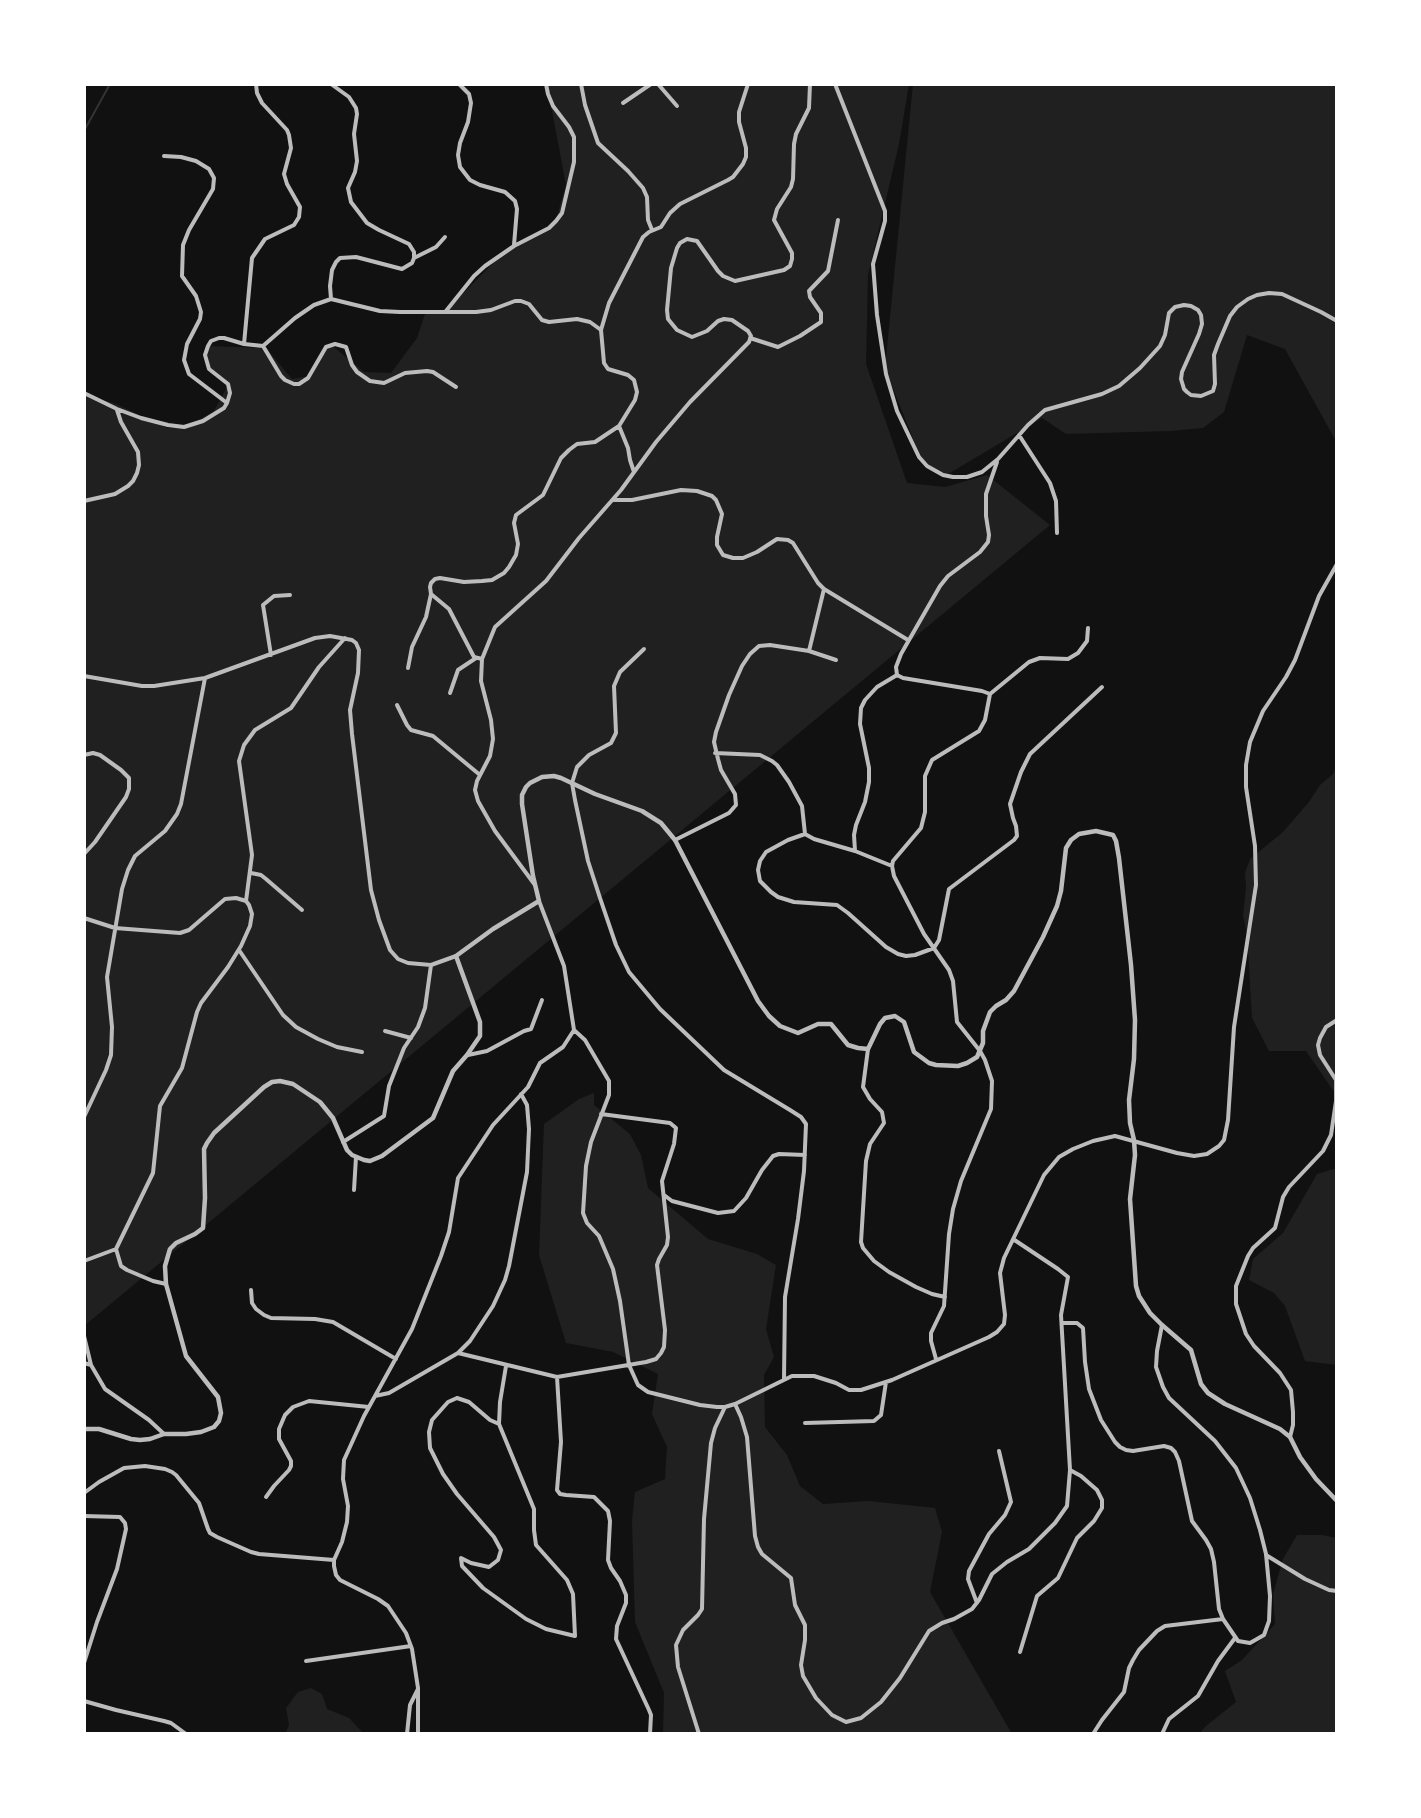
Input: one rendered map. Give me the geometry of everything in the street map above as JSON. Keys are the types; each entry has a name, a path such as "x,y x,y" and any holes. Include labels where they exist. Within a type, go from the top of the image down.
{"street":[{"path":"244,344 252,258 265,239 294,225 300,212 298,202 284,174 291,148 290,135 262,103 256,84"},
{"path":"331,84 349,98 356,108 354,134 357,161 348,188 351,202 368,223 409,244 414,252 412,263 402,269 351,256 340,258 332,270 331,299"},
{"path":"459,84 469,94 471,103 468,122 460,143 458,155 460,167 470,180 505,192 515,201 517,209 514,246"},
{"path":"446,311 485,266 514,246 549,228 562,213 574,162 574,137 554,106 546,84"},
{"path":"581,84 585,105 598,142 644,188 647,197 648,220 652,230"},
{"path":"623,103 651,84"},
{"path":"658,84 677,106"},
{"path":"408,668 412,646 426,617 432,594 430,587 435,579 482,581 492,580 504,573 516,555 518,544 514,523 516,514 543,495 561,458 569,450 577,444 595,442 619,426 635,400 637,392 634,380 605,366 601,330 609,303 643,237 661,227 670,213 680,204 733,177 743,164 746,148 739,122 739,112 748,84"},
{"path":"536,887 485,816 475,790 477,781 490,756 493,739 491,720 481,681 482,659 488,640 495,627 546,581 690,402 749,342 748,331 724,319 718,321 700,336 692,337 677,330 668,319 667,310 671,268 677,248 687,239 697,241 718,271 735,281 784,270 790,266 792,253 774,220 777,209 791,187 794,144 796,134 809,108 810,84"},
{"path":"835,84 885,211 885,221 873,264 873,276 886,374 897,411 919,457 927,466 943,475 953,477 975,475 998,459 1035,417 1045,410 1102,394 1119,386 1160,346 1165,335 1169,314 1180,305 1191,306 1201,315 1202,324 1199,334 1181,379 1187,392 1201,396 1213,391 1215,384 1214,355 1230,316 1248,299 1269,293 1282,294 1337,321"},
{"path":"164,156 196,161 209,169 214,178 213,189 183,245 182,276 196,296 201,312 200,319 187,344 184,360 189,374 227,403"},
{"path":"750,338 778,347 800,336 820,322 821,313 810,297 809,291 828,271 838,220"},
{"path":"414,258 436,248 445,237"},
{"path":"84,393 117,409 168,425 184,427 203,422 219,412 227,403 230,389 222,378 209,369 205,355 211,341 219,338 263,346 295,318 314,305 331,299 380,311 476,312 521,301 529,304 542,320 555,323 577,319 590,322 601,330"},
{"path":"263,346 281,376 294,384 299,384 308,378 326,347 335,344 346,347 352,365 357,372 370,381 384,383 405,373 427,371 433,372 456,387"},
{"path":"84,501 115,494 128,486 137,473 138,452 121,422 117,409"},
{"path":"619,426 635,472"},
{"path":"1019,435 1050,483 1056,501 1057,533"},
{"path":"897,675 897,662 940,586 948,576 980,552 988,542 986,494 998,459"},
{"path":"612,500 632,500 681,490 706,493 716,500 722,514 717,545 723,555 743,558 783,538 793,543 824,590 908,640"},
{"path":"868,1049 848,1045 831,1024 818,1024 798,1033 780,1026 769,1016 749,984 675,840 652,815 554,776 542,777 526,787 522,795 523,810 536,887 539,901 564,966 574,1030 585,1040 609,1081 609,1095 593,1132 586,1166 583,1213 587,1223 596,1230 613,1269 629,1365 638,1386 648,1392 700,1405 725,1407 792,1376 814,1376 830,1380 849,1390 886,1382 989,1337 1004,1324 1000,1274 1004,1258 1044,1175 1059,1157 1073,1149 1115,1136 1177,1153 1202,1156 1213,1151 1224,1140 1228,1120 1235,1019 1256,885 1255,846 1246,787 1246,765 1250,742 1263,711 1286,677 1319,596 1337,564"},
{"path":"809,651 824,590"},
{"path":"432,594 449,609 474,657 482,659"},
{"path":"271,655 263,605 274,596 290,595"},
{"path":"936,1359 931,1333 940,1315 945,1297 949,1234 958,1188 991,1108 992,1081 980,1051 957,1022 953,981 949,970 924,934 898,885 892,866 893,861 921,828 925,812 925,776 932,760 979,731 985,720 990,694 1035,659 1061,659 1074,656 1087,641 1088,628"},
{"path":"84,676 142,686 205,678 315,638 330,636 345,638 356,643 359,650 358,673 350,710 373,899 390,950 398,959 408,963 431,965 456,956 539,901"},
{"path":"246,901 251,873 252,846 239,761 244,745 255,730 291,708 319,667 345,638"},
{"path":"675,840 729,813 736,805 735,794 721,770 715,753 714,742 729,695 750,654 763,645 809,651 836,660"},
{"path":"644,649 620,672 614,686 616,733 611,743 590,755 577,767 572,783 588,861 613,938 629,972 660,1009 724,1071 801,1117 806,1124 798,1219 786,1290 784,1379"},
{"path":"450,693 458,670 476,658"},
{"path":"897,675 990,694"},
{"path":"855,851 856,825 865,802 869,782 869,768 860,724 861,708 877,687 897,675"},
{"path":"84,1117 111,1055 112,1027 107,977 122,889 135,856 165,831 172,823 181,804 205,678"},
{"path":"892,866 805,834 778,844 762,856 758,865 760,881 771,892 785,900 837,905 886,947 898,954 915,955 934,948 939,940 949,889 1017,836 1010,804 1021,771 1030,754 1102,687"},
{"path":"397,705 411,730 433,736 480,776"},
{"path":"84,755 93,753 100,755 127,775 129,782 126,797 84,854"},
{"path":"715,753 760,755 777,765 802,806 805,834"},
{"path":"945,1297 916,1287 889,1272 874,1261 861,1242 866,1161 870,1144 884,1123 882,1112 863,1087 868,1049 880,1023 885,1018 895,1016 904,1022 914,1052 929,1063 958,1066 977,1057 983,1043 983,1031 990,1012 1014,991 1057,906 1066,848 1079,834 1096,831 1113,835 1119,858 1134,998 1135,1038 1130,1123 1135,1155 1130,1199 1136,1286 1143,1303 1162,1325 1191,1350 1202,1384 1208,1393 1280,1429 1290,1437 1300,1457 1316,1479 1337,1501"},
{"path":"251,873 261,875 302,910"},
{"path":"84,918 115,928 184,932 225,900 236,898 246,901 251,909 252,920 239,950 197,1012 182,1068 158,1113 153,1173 116,1249 121,1266 166,1284"},
{"path":"239,950 283,1015 296,1027 337,1047 362,1052"},
{"path":"84,1429 99,1429 131,1439 150,1439 164,1434 186,1434 208,1430 219,1421 221,1413 218,1397 186,1356 166,1284 165,1266 170,1249 203,1227 204,1149 207,1143 214,1133 272,1082 287,1082 320,1102 333,1118 347,1150 364,1160 376,1159 428,1124 438,1110 453,1071 480,1036 480,1022 456,956"},
{"path":"343,1142 384,1116 388,1086 404,1048 418,1027 425,1008 431,965"},
{"path":"467,1055 487,1051 531,1029 542,1000"},
{"path":"1290,1437 1293,1412 1291,1390 1280,1373 1254,1346 1246,1334 1236,1304 1236,1286 1253,1248 1275,1228 1283,1197 1289,1187 1323,1151 1331,1135 1336,1101 1336,1080 1320,1055 1318,1045 1326,1027 1337,1020"},
{"path":"418,1734 418,1688 411,1646 399,1621 388,1606 340,1580 336,1575 334,1560 347,1522 348,1506 343,1479 344,1460 348,1448 411,1329 448,1238 458,1178 493,1125 528,1087 540,1063 563,1047 574,1030"},
{"path":"385,1031 411,1038"},
{"path":"375,1396 389,1393 458,1353 470,1341 493,1306 505,1280 524,1192 529,1150 528,1112 521,1094"},
{"path":"458,1353 557,1377 646,1362 656,1359 664,1347 665,1330 657,1265 667,1245 666,1208 662,1181 676,1133 674,1126 670,1123 601,1114"},
{"path":"663,1195 672,1201 712,1211 724,1213 734,1211 746,1198 773,1156 779,1154 805,1155"},
{"path":"354,1190 356,1157"},
{"path":"735,1404 747,1437 755,1536 758,1547 762,1554 791,1578 795,1605 805,1625 801,1665 803,1676 816,1698 831,1714 846,1722 854,1721 881,1702 900,1678 929,1631 967,1613 977,1603 992,1575 1007,1562 1029,1549 1063,1512 1067,1503 1070,1470 1062,1323 1066,1275 1013,1239"},
{"path":"84,1261 116,1249"},
{"path":"251,1290 252,1303 264,1315 272,1318 315,1319 333,1322 396,1359"},
{"path":"1062,1323 1077,1323 1085,1332 1085,1362 1089,1389 1101,1420 1115,1442 1126,1450 1164,1446 1175,1452 1192,1521 1206,1539 1214,1562 1222,1619 1235,1638 1250,1644 1266,1631 1269,1621 1270,1596 1266,1554 1250,1498 1236,1468 1215,1441 1169,1398 1163,1387 1156,1358 1162,1325"},
{"path":"84,1336 91,1365 105,1389 149,1420 164,1434"},
{"path":"84,1363 91,1365"},
{"path":"499,1424 490,1420 469,1402 458,1398 443,1406 430,1425 429,1439 436,1461 457,1494 494,1537 501,1550 498,1560 489,1567 461,1558 461,1562 466,1571 483,1588 526,1619 546,1629 575,1636 573,1594 567,1580 536,1545 534,1509 499,1424 506,1366"},
{"path":"557,1377 561,1442 557,1490 560,1494 594,1497 608,1511 610,1521 608,1560 626,1595 626,1603 617,1626 616,1639 651,1715 650,1734"},
{"path":"805,1423 874,1421 881,1416 886,1382"},
{"path":"266,1497 291,1466 291,1461 279,1439 279,1429 285,1415 293,1407 309,1401 369,1407"},
{"path":"699,1734 678,1667 676,1646 683,1630 702,1609 704,1527 711,1443 725,1407"},
{"path":"977,1603 968,1579 969,1571 989,1534 1005,1515 1011,1502 999,1451"},
{"path":"84,1493 124,1468 145,1466 165,1469 176,1475 199,1503 210,1533 217,1537 259,1554 334,1560"},
{"path":"1020,1652 1036,1596 1058,1578 1077,1538 1094,1521 1102,1508 1102,1500 1097,1490 1070,1470"},
{"path":"84,1516 120,1517 126,1529 117,1569 84,1663"},
{"path":"1266,1554 1305,1579 1329,1590 1337,1590"},
{"path":"1093,1734 1124,1692 1129,1668 1139,1650 1158,1631 1172,1624 1222,1619"},
{"path":"1162,1734 1170,1719 1198,1696 1218,1661 1235,1638"},
{"path":"306,1661 411,1646"},
{"path":"407,1734 410,1705 418,1688"},
{"path":"84,1701 164,1721 186,1734"}],"shaded area":[{"path":"547,84 909,84 899,144 868,275 866,364 907,483 945,487 987,475 1050,525 84,1326 84,396 114,403 167,428 188,426 214,411 228,385 207,364 208,346 266,348 292,379 309,376 330,344 364,372 391,373 417,338 426,311 446,311 499,257 555,223 566,185"},
{"path":"913,84 1337,84 1337,443 1285,349 1247,335 1224,412 1203,428 1066,434 1042,418 945,476 921,459 885,368"},
{"path":"1337,763 1337,1096 1306,1051 1269,1051 1252,1018 1247,934 1243,916 1245,873 1250,859 1283,832 1309,802 1320,785 1333,774"},
{"path":"594,1093 594,1105 630,1134 641,1155 648,1188 708,1239 757,1254 776,1265 766,1329 774,1357 764,1375 765,1427 787,1455 800,1486 823,1504 869,1501 935,1508 942,1532 930,1592 1012,1734 663,1734 664,1693 635,1622 632,1520 635,1492 665,1479 667,1447 652,1414 658,1374 613,1352 566,1343 539,1255 544,1124 579,1099"},
{"path":"1337,1168 1337,1365 1305,1361 1285,1306 1274,1293 1249,1280 1253,1259 1283,1233 1317,1174"},
{"path":"1297,1535 1322,1535 1337,1538 1337,1734 1199,1734 1236,1702 1225,1671 1242,1660 1275,1624 1273,1594 1283,1559"},
{"path":"311,1688 322,1694 327,1709 349,1718 364,1734 285,1734 289,1725 286,1708 298,1692"}],"waterway":[{"path":"84,131 110,84"}]}
